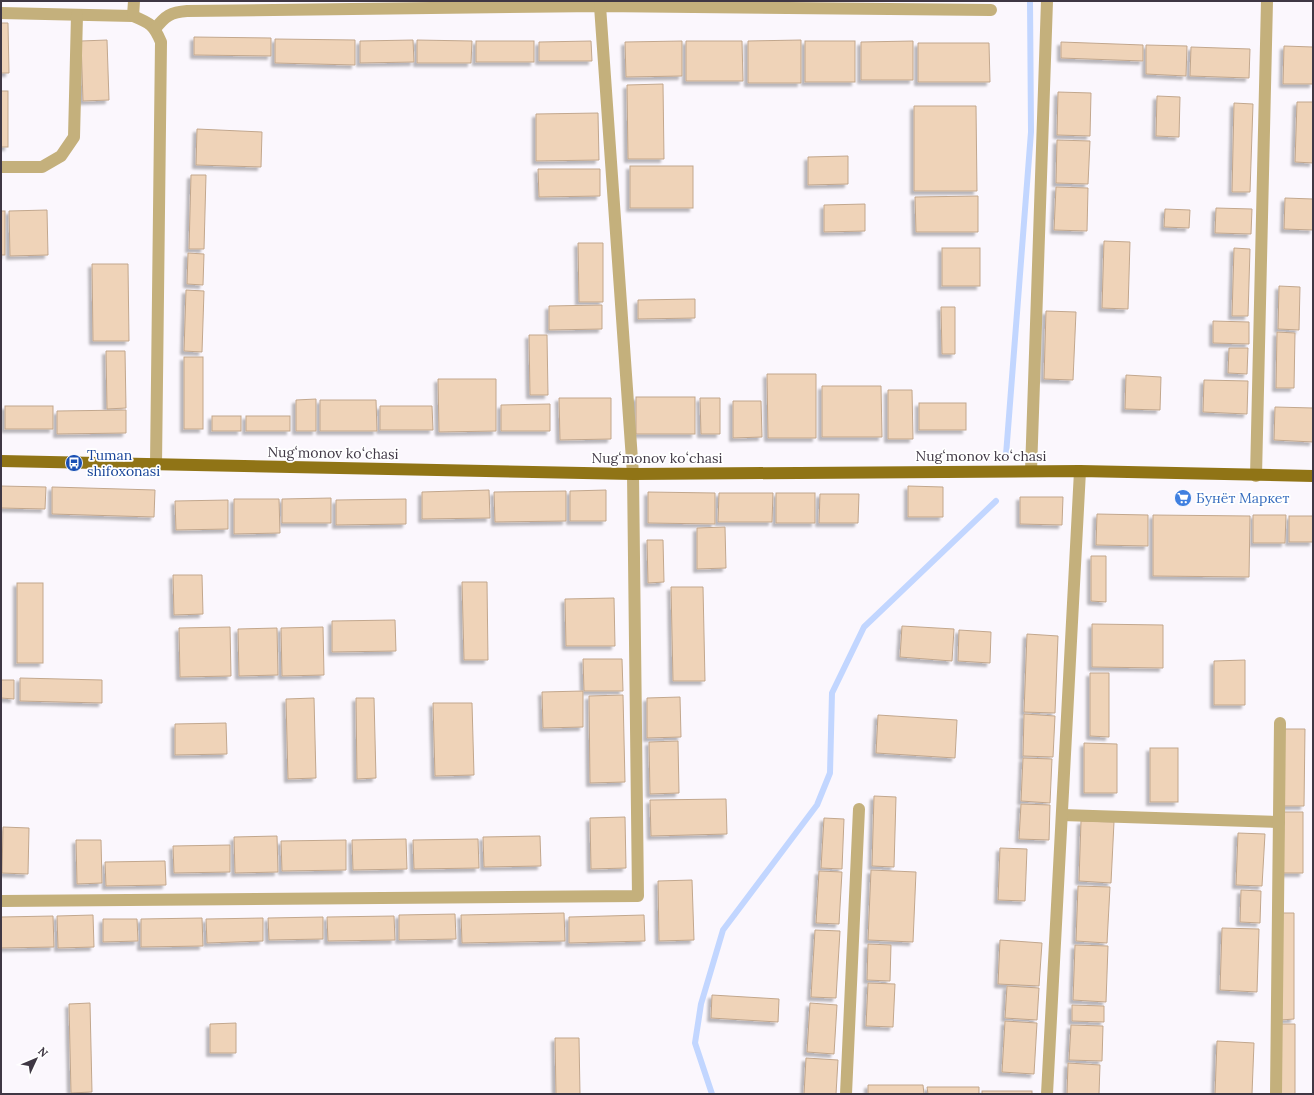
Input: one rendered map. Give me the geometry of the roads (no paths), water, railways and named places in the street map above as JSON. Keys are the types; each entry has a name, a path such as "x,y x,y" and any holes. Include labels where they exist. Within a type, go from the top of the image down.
{"main road":[{"name":"Nugʻmonov koʻchasi","path":"1,461 633,474 1080,471 1256,476 1313,476"}],"street":[{"path":"133,16 134,1"},
{"path":"1031,471 1048,1"},
{"path":"1256,476 1267,1"},
{"path":"155,29 163,19 174,12 187,11 600,6 991,10"},
{"path":"1,901 638,896 633,474 600,6"},
{"path":"1,12 133,16 145,21 155,29 161,42 156,465"},
{"path":"1,167 42,167 61,156 74,136 77,15"},
{"path":"1047,1094 1080,471"},
{"path":"1276,1094 1280,723"},
{"path":"846,1094 859,809"},
{"path":"1062,814 1279,822"}],"waterway":[{"path":"1006,455 1031,132 1030,1"},
{"path":"712,1094 695,1043 701,1004 723,930 817,805 830,773 832,693 864,627 996,501"}],"place":[{"name":"Tuman shifoxonasi","path":"74,463"},
{"name":"Бунёт Маркет","path":"1183,498"}]}
